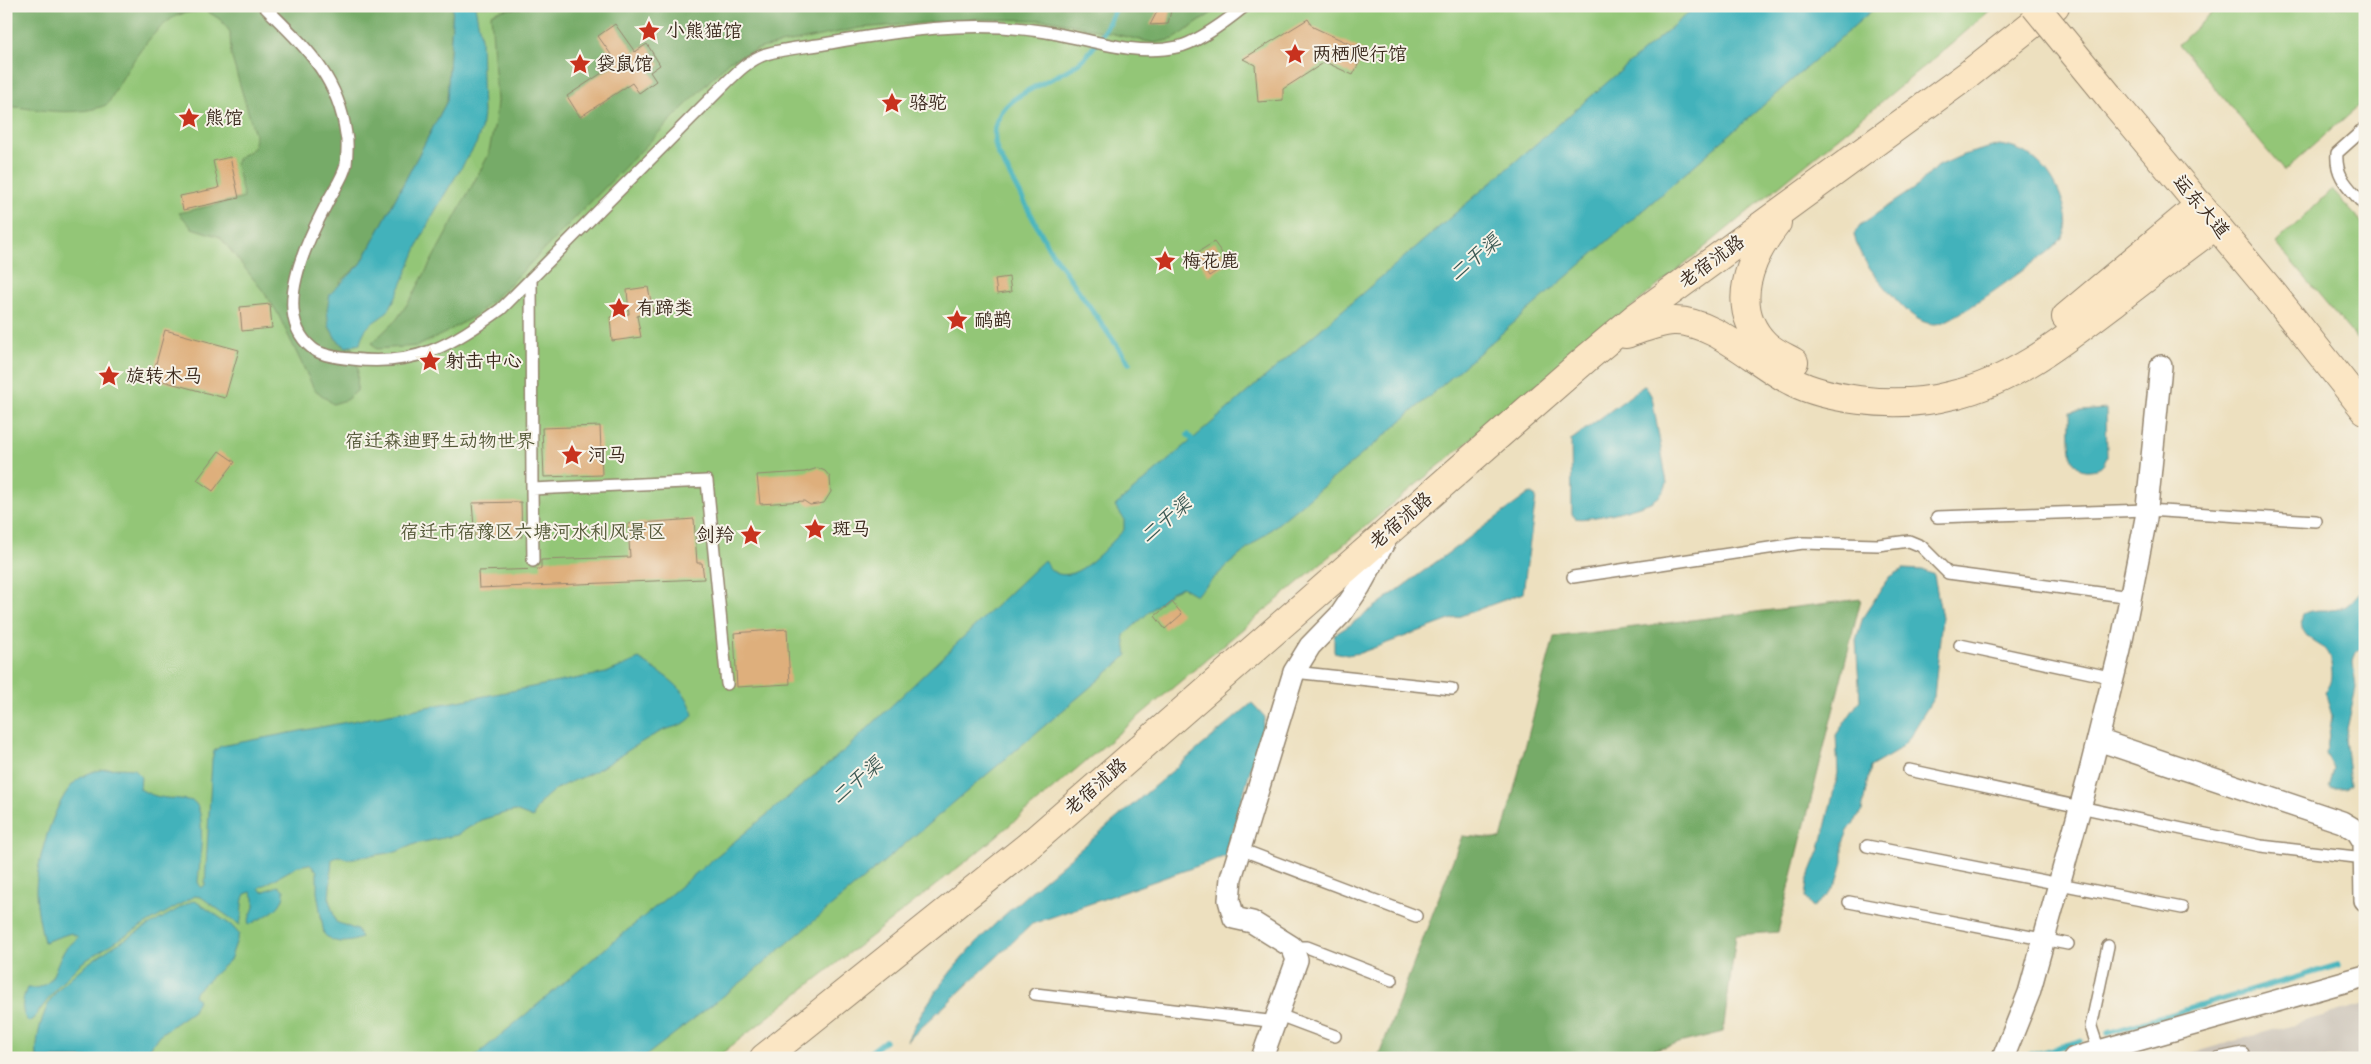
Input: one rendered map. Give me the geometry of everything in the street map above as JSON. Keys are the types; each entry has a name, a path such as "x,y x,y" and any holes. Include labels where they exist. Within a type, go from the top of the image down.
{"main road":[{"name":"运东大道","path":"2035,6 2208,215 2365,410"},
{"name":"老宿沭路","path":"764,1058 1027,847 1608,341 1652,306 1969,74 2054,6"},
{"path":"1792,204 1762,241 1749,270 1746,308 1748,318 1759,337 1774,351 1817,372 1874,385 1907,385 1952,379 1986,366 2022,348 2208,215"},
{"path":"1608,341 1656,324 1684,322 1717,335 1794,382 1813,389 1873,401 1918,401 1954,395 1994,380 2028,363 2071,335 2208,215"}],"street":[{"path":"2003,1058 2029,993 2114,678 2147,510 2161,366"},
{"path":"1262,1058 1278,1019 1297,960 1292,946 1252,922 1234,918 1228,900 1231,878 1294,672 1310,646 1341,614 1360,586 1390,530"},
{"path":"2098,740 2342,822 2357,831 2364,842 2365,900"},
{"path":"2074,1058 2365,976"}],"lane":[{"path":"264,6 314,56 335,95 347,135 346,165 300,258 293,296 294,320 303,338 312,348 320,353 370,362 413,358 435,350 465,335 501,309 740,69 766,54 886,33 943,27 995,26 1040,30 1146,52 1180,47 1223,23 1245,6"},
{"path":"2365,128 2338,153 2336,165 2339,174 2365,206"},
{"path":"530,280 534,561"},
{"path":"532,488 707,481 727,684"},
{"path":"1937,517 2147,510 2316,521"},
{"path":"1573,577 1803,543 1878,545 1909,541 1921,546 1948,573 2131,597"},
{"path":"1960,644 2114,678"},
{"path":"1294,672 1452,689"},
{"path":"1909,770 2261,846 2364,858"},
{"path":"1867,846 2182,908"},
{"path":"1240,849 1416,916"},
{"path":"1849,902 2068,944"},
{"path":"1292,946 1307,947 1392,980"},
{"path":"2099,1051 2091,1027 2108,946"},
{"path":"1035,994 1278,1019 1335,1036"},
{"path":"2218,1058 2243,1053 2244,1058"}],"shaded area":[{"path":"2365,1004 2365,1058 2174,1058"}],"green space":[{"name":"宿迁市宿豫区六塘河水利风景区","path":"6,6 1995,6 1948,47 1333,553 974,855 716,1058 6,1058"},
{"path":"6,6 453,6 447,101 361,264 341,281 329,326 336,339 346,347 352,346 358,368 357,391 346,400 333,404 314,389 277,312 263,291 220,237 192,228 179,213 244,198 236,165 237,159 254,148 255,135 231,55 230,32 221,20 205,10 178,15 167,22 147,42 129,67 108,104 84,111 71,112 6,106"},
{"path":"537,6 1222,6 1174,39 1154,43 1051,20 975,19 859,28 761,48 729,61 513,281 476,315 418,346 376,349 372,343 397,319 412,297 488,156 497,101 491,14 501,10"},
{"path":"2219,6 2365,6 2365,100 2284,171 2179,44"},
{"path":"2332,190 2365,226 2365,349 2276,243"},
{"path":"1861,599 1778,932 1736,935 1723,1032 1619,1058 1378,1058 1462,836 1501,839 1554,637"}],"water":[{"path":"453,6 475,6 481,38 483,114 481,130 476,144 425,230 392,304 366,330 360,344 346,347 336,339 329,326 327,310 330,294 361,264 447,101"},
{"name":"二干渠","path":"1696,6 1877,6 1376,443 1229,564 1196,595 1182,587 1171,592 1124,635 1127,655 1120,662 744,980 643,1058 473,1058 846,749 1044,560 1054,572 1063,575 1082,568 1102,553 1124,530 1124,519 1115,506"},
{"path":"1999,145 2022,151 2032,157 2054,181 2066,216 2065,233 2047,253 1957,315 1944,322 1935,324 1914,317 1871,270 1859,250 1854,234 1860,225 1919,185 1936,167 1963,155"},
{"path":"1645,385 1652,397 1667,483 1665,488 1656,499 1637,507 1602,516 1575,518 1572,514 1571,440"},
{"path":"2106,409 2107,457 2099,468 2082,469 2076,465 2071,449 2070,412"},
{"path":"1530,493 1536,497 1523,593 1360,653 1347,655 1334,652 1334,635"},
{"path":"1903,569 1923,570 1934,575 1942,618 1934,697 1908,740 1896,752 1870,767 1862,811 1848,831 1843,843 1843,862 1837,882 1827,896 1813,907 1805,898 1807,881 1820,849 1838,773 1836,735 1860,700 1856,640 1863,617 1882,588 1890,577"},
{"path":"2360,592 2365,596 2365,646 2356,652 2353,662 2356,688 2345,738 2350,785 2345,788 2329,788 2334,769 2326,754 2332,716 2325,691 2329,687 2331,680 2331,662 2325,650 2307,636 2303,630 2302,620 2303,614 2313,610 2336,610 2346,606"},
{"path":"639,659 665,676 680,689 690,705 693,715 690,719 651,737 600,768 556,790 540,804 533,818 515,811 505,813 481,820 457,835 415,844 396,852 347,859 338,856 332,859 329,900 336,922 357,930 361,938 342,942 332,940 324,934 317,892 317,871 309,864 298,866 259,888 262,892 278,886 284,890 281,903 267,915 249,925 248,922 254,907 254,898 251,892 243,897 240,925 201,897 195,896 80,964 60,984 33,1019 28,1022 25,1018 23,1005 27,988 43,986 48,982 64,951 78,937 71,933 44,942 37,909 36,889 39,863 47,834 58,806 65,794 78,779 101,770 134,769 141,776 140,789 155,796 192,801 197,805 201,825 198,882 201,888 205,885 212,760 214,751 221,746 606,673"},
{"path":"1252,703 1265,717 1226,856 1032,924 907,1041 923,1011 942,983 987,932 1038,885"},
{"path":"195,901 231,925 239,934 230,960 196,991 194,995 198,1000 193,1011 159,1035 146,1054 140,1058 37,1058 37,1042 47,1006 56,992 70,978 120,942 190,902"}],"building":[{"path":"1160,6 1172,6 1168,24 1150,25"},
{"path":"1308,19 1313,27 1365,51 1353,75 1325,62 1283,89 1283,100 1258,102 1255,65 1243,59"},
{"path":"615,24 635,52 647,44 660,65 650,72 656,81 639,93 632,83 580,117 567,96 617,63 598,36"},
{"path":"230,157 239,198 183,210 180,196 219,188 213,161"},
{"path":"1214,242 1229,263 1209,276 1195,254"},
{"path":"1009,277 1011,292 997,294 995,279"},
{"path":"648,287 653,311 637,316 641,337 612,341 610,317 629,314 627,290"},
{"path":"270,304 272,328 242,331 240,307"},
{"path":"165,330 239,350 225,398 152,378"},
{"path":"600,426 602,475 544,477 542,428"},
{"path":"219,451 235,462 213,491 197,480"},
{"path":"818,468 825,471 830,477 831,492 824,503 810,505 804,501 760,504 757,475 805,472"},
{"path":"521,502 522,537 475,538 472,503"},
{"path":"694,519 697,563 702,563 704,579 479,588 478,571 541,569 541,560 630,557 628,524"},
{"path":"1172,602 1182,614 1165,629 1155,616"},
{"path":"787,629 790,684 737,687 734,633"}],"waterway":[{"path":"1116,6 1106,27 1086,56 1068,70 1036,86 1008,105 999,117 994,132 997,151 1050,250 1129,363"},
{"path":"1188,435 1197,445"},
{"path":"2108,1033 2338,965"},
{"path":"863,1058 885,1041"},
{"path":"2023,1058 2080,1041"}],"place":[{"name":"小熊猫馆","path":"649,31"},
{"name":"两栖爬行馆","path":"1295,54"},
{"name":"袋鼠馆","path":"580,64"},
{"name":"骆驼","path":"892,103"},
{"name":"熊馆","path":"189,118"},
{"name":"梅花鹿","path":"1165,261"},
{"name":"有蹄类","path":"619,308"},
{"name":"鸸鹋","path":"957,320"},
{"name":"射击中心","path":"430,361"},
{"name":"旋转木马","path":"109,376"},
{"name":"河马","path":"572,455"},
{"name":"斑马","path":"815,529"},
{"name":"剑羚","path":"751,535"}],"park label":[{"name":"宿迁森迪野生动物世界","path":"440,441"}]}
